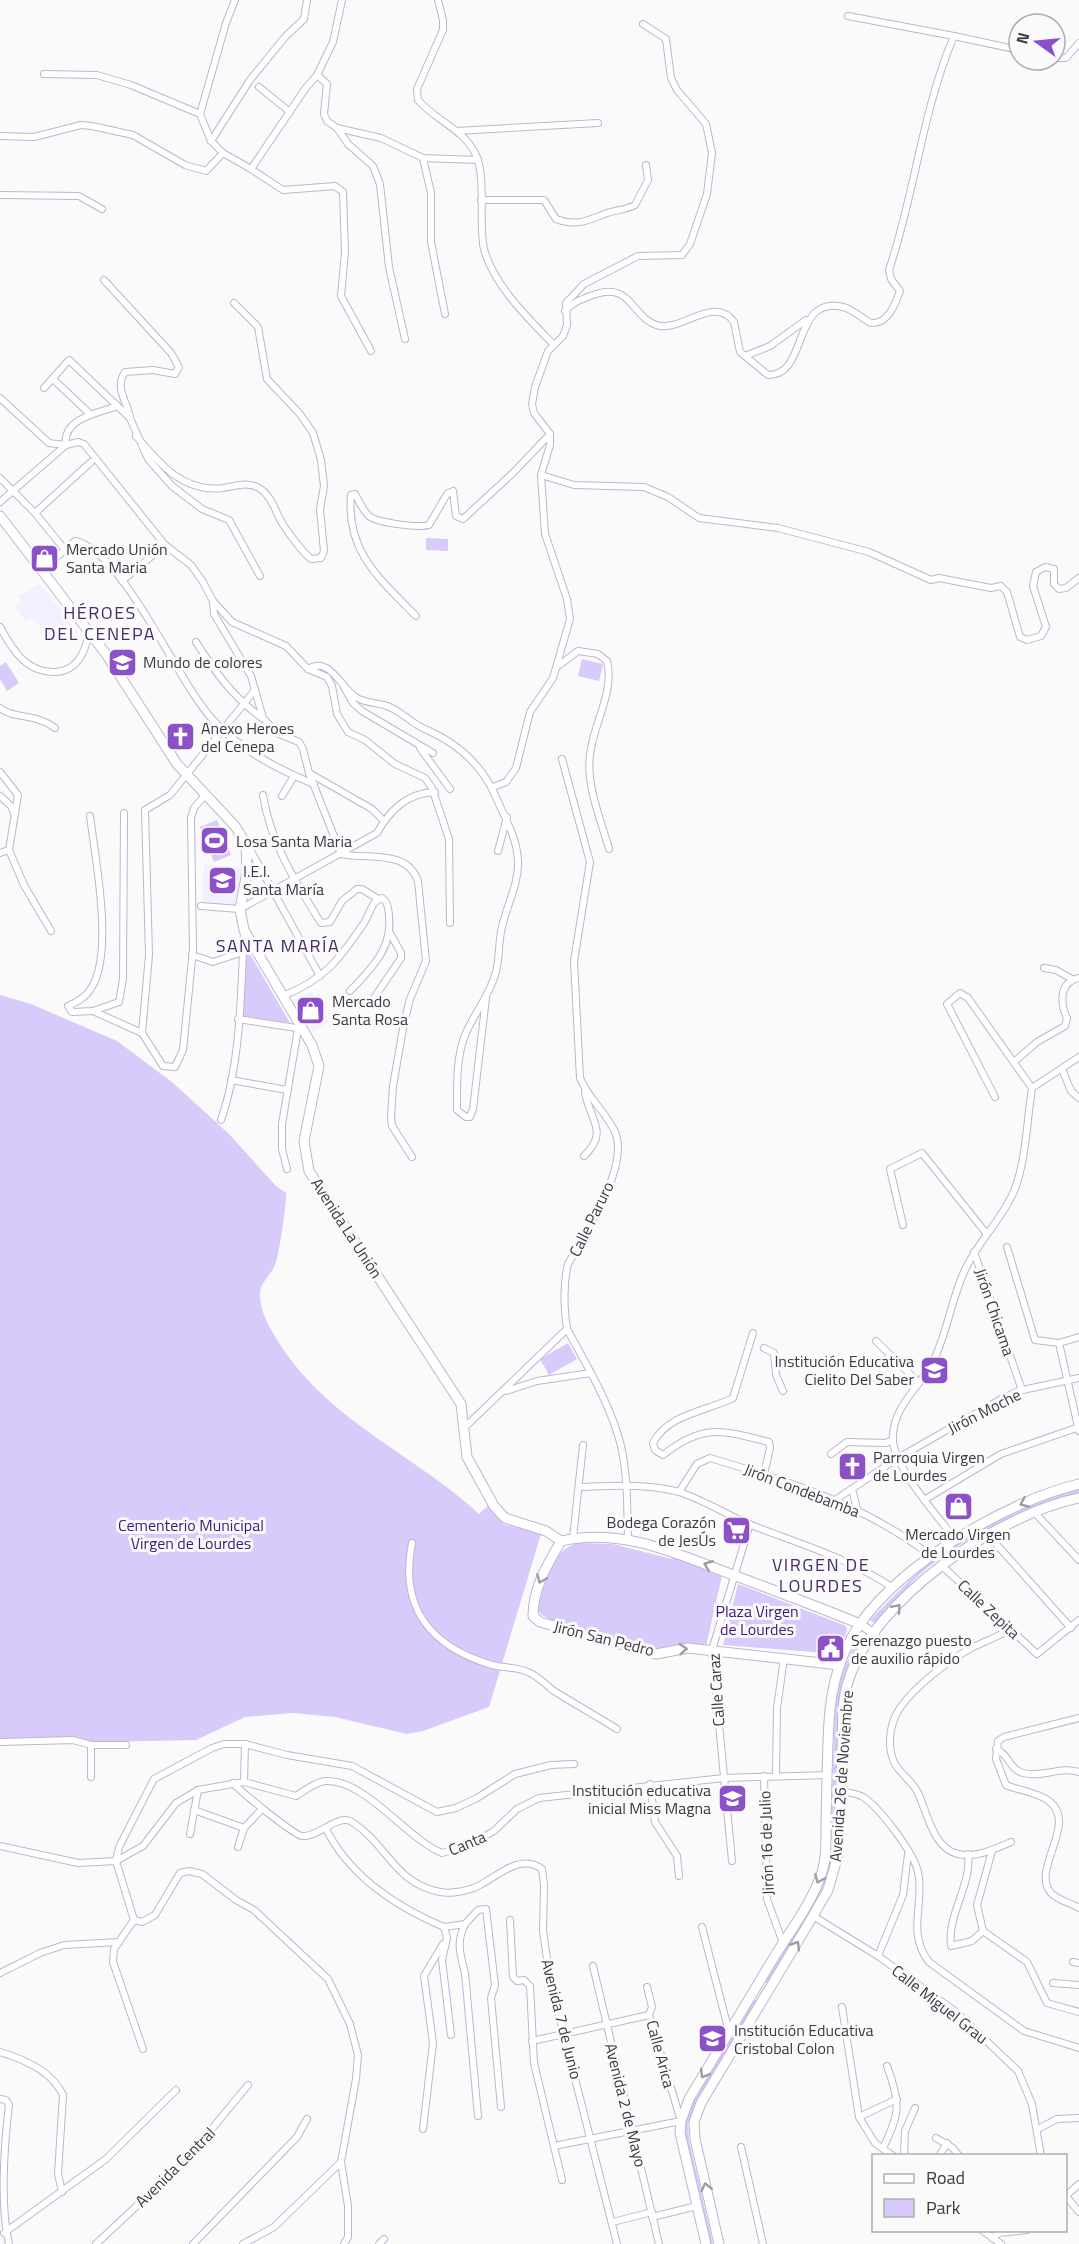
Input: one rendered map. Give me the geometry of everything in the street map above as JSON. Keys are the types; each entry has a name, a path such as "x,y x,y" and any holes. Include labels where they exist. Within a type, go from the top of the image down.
{"main road":[{"path":"0,516 106,654 187,776 235,826 246,843"},
{"name":"Avenida La Unión","path":"246,843 247,872 240,909 244,930 298,1025 312,1045 319,1066 304,1141 309,1171 461,1404 467,1457 494,1506 505,1518 546,1531 561,1541"},
{"name":"Avenida 26 de Noviembre","path":"706,2244 682,2143 681,2121 689,2099 783,1943 823,1870 829,1722 832,1690 839,1665 860,1624 893,1588 931,1556 1019,1505 1079,1484"},
{"name":"Avenida 26 de Noviembre","path":"719,2244 694,2139 694,2122 701,2103 831,1883 838,1856 845,1694 854,1668 875,1634 918,1584 940,1565 989,1536 1035,1513 1079,1498"},
{"path":"561,1541 573,1538 627,1539 667,1549 860,1624"},
{"name":"Jirón San Pedro","path":"561,1541 538,1583 533,1601 533,1616 540,1622 656,1654 675,1649 712,1650 839,1665"},
{"path":"755,1988 766,1995"}],"street":[{"path":"235,0 226,23 200,114 211,141 223,153 283,190 335,186 343,192 345,252 341,296 371,351"},
{"path":"211,141 250,80 285,37 304,19 307,0"},
{"path":"251,170 317,75 333,42 342,0"},
{"path":"438,0 443,30 436,48 428,58 417,96 420,104 456,130 472,147 478,160 484,248 490,266 512,299 554,345"},
{"path":"848,16 1007,47"},
{"path":"493,787 506,782 516,768 530,712 553,678 570,619 567,599 545,534 541,475 550,445 550,434 534,413 532,404 545,360 563,336 567,326 566,303 584,284 638,256 682,255 690,244 707,194 712,153 706,124 677,90 671,78 666,39 643,24"},
{"path":"745,356 770,346 821,310 835,306 854,311 871,322 877,323 891,313 900,291 888,275 889,270 915,181 930,106 954,36"},
{"path":"1067,57 1079,43"},
{"path":"44,74 97,75 131,85 200,114"},
{"path":"317,75 327,84 323,110 325,118 337,128 348,144 373,166 380,184 389,267 405,339"},
{"path":"259,87 290,112"},
{"path":"456,130 598,123"},
{"path":"0,136 34,137 81,125 92,126 133,135 185,165 206,171 223,153"},
{"path":"337,128 390,142 423,158 478,160"},
{"path":"423,158 431,193 431,242 446,314"},
{"path":"481,200 539,199 548,202 556,219 575,224 592,222 605,214 635,205 648,180 646,165"},
{"path":"0,195 79,196 102,209"},
{"path":"104,280 171,353 179,367 175,374 153,370 125,372 121,378 120,389 136,436 148,459 172,486 202,509 229,520 260,576"},
{"path":"565,311 573,303 602,292 612,291 626,297 645,318 662,326 674,326 704,313 723,314 734,322 737,345 745,356 763,373 774,375 797,353 807,319"},
{"path":"136,436 170,473 190,485 205,489 243,484 261,489 267,493 282,522 305,554 311,559 321,558 324,551 320,509 324,486 321,460 313,433 300,414 267,379 258,327 234,303"},
{"path":"44,388 69,360 130,418"},
{"path":"53,379 90,414"},
{"path":"0,398 52,445 78,442 91,450 165,544 191,565 213,601 232,622 286,646 308,669 327,677 332,686 337,714 348,732 365,740 395,764 425,778 435,792 449,839 450,923"},
{"path":"66,445 65,440 73,426 90,414 117,406"},
{"path":"416,616 374,573 360,553 350,513 351,495 355,494 366,513 375,520 421,527 429,525 447,494 453,492 456,516 463,519 513,473 550,434"},
{"path":"0,502 66,445"},
{"path":"35,513 91,462"},
{"path":"541,475 574,485 644,487 668,497 699,518 778,528 869,552 931,580 939,578 991,588 1000,586 1007,592 1020,637 1027,640 1041,636 1046,627 1033,586 1036,572 1045,567 1054,569 1054,584 1059,589 1066,588 1079,578"},
{"path":"0,478 35,513 65,550"},
{"path":"42,570 75,541 87,543 122,581 213,720 248,748 294,776 314,783"},
{"path":"122,581 165,544"},
{"path":"213,601 214,614 251,676 263,718"},
{"path":"0,627 21,659 34,667 61,673 67,671 81,657 89,634"},
{"path":"195,642 222,681 244,705 263,718 277,733 299,742 341,854"},
{"path":"557,667 578,651 598,654 607,661 608,684 589,756 594,795 609,849"},
{"path":"308,669 314,665 321,665 344,683 357,698 391,707 424,729 446,737 475,762 493,787 507,817 519,860 518,870 499,934 496,972 486,998 464,1036 458,1071 457,1110 466,1117 470,1117 473,1109 486,998"},
{"path":"344,683 346,694 362,711 433,753"},
{"path":"205,795 194,808 191,818 192,955 183,1050 175,1067 159,1064 142,1033 148,954 145,810 170,795 225,730 255,690"},
{"path":"0,708 7,714 37,717 55,728"},
{"path":"418,746 450,789"},
{"name":"Calle Paruro","path":"562,759 590,862 574,961 580,1078 585,1090 615,1131 618,1149 607,1189 568,1264 565,1276 567,1329 591,1372 613,1420 621,1447 626,1486 627,1539"},
{"path":"0,772 18,795 9,850 24,885 51,931"},
{"path":"309,773 372,809 384,821"},
{"path":"282,796 294,776"},
{"path":"201,906 240,909 377,833 384,821 409,796 435,792"},
{"path":"262,795 267,821 294,879 323,924 330,922 342,901 357,889 362,889 378,899 386,900 390,933 401,953 401,958 372,1001"},
{"path":"0,796 11,806 14,814"},
{"path":"90,816 103,927 101,960 92,989 68,1009 72,1012 93,1011 114,1006 119,1002 124,813"},
{"path":"498,851 507,817"},
{"path":"246,843 320,976"},
{"path":"0,853 9,850"},
{"path":"341,854 360,858 404,861 415,870 418,881 426,961 410,999 404,1023 393,1086 391,1118 392,1126 412,1157"},
{"path":"283,996 309,986 320,976 348,946 378,899"},
{"path":"221,1120 231,1080 244,930"},
{"path":"350,991 377,962 390,933"},
{"path":"192,955 213,962 243,952"},
{"path":"1044,968 1056,970 1076,979"},
{"path":"1014,1062 1037,1042 1065,1026 1067,1018 1061,998 1066,985 1076,979"},
{"path":"995,1097 949,1011 948,1000 960,993 964,994 1032,1088 1078,1060"},
{"path":"93,1011 142,1033"},
{"path":"238,1019 298,1025 282,1132 282,1149 287,1169"},
{"path":"1062,1069 1071,1090 1079,1098"},
{"path":"231,1080 287,1090"},
{"name":"Jirón Chicama","path":"1022,1390 974,1252 1007,1207 1016,1189 1032,1088"},
{"path":"584,1156 597,1138 598,1128 589,1108 585,1090"},
{"path":"903,1225 890,1169 922,1153 986,1233"},
{"path":"1007,1247 1035,1340 1059,1342 1079,1337"},
{"path":"956,1540 924,1500 898,1458 893,1440 904,1399 919,1383 942,1342 958,1286 974,1252"},
{"path":"464,1428 567,1329"},
{"path":"753,1333 733,1398 691,1413 656,1436 652,1443 655,1450 663,1455 689,1437 716,1430 769,1442 770,1448 764,1474"},
{"path":"876,1341 919,1383"},
{"path":"924,1500 1001,1454 1079,1428 1059,1342"},
{"path":"764,1348 774,1353 778,1384 783,1390"},
{"path":"504,1392 537,1381 591,1372"},
{"name":"Jirón Moche","path":"835,1500 898,1458 979,1411 1022,1390 1079,1378"},
{"path":"831,1454 847,1442 886,1443 893,1440"},
{"path":"573,1538 583,1445"},
{"name":"Jirón Condebamba","path":"679,1492 697,1464 704,1458 710,1458 764,1474 857,1509 901,1532 931,1556"},
{"path":"579,1487 626,1486 679,1492 750,1524 822,1550 867,1570 893,1588"},
{"path":"852,1489 857,1509"},
{"path":"1035,1513 1079,1560"},
{"name":"Calle Caraz","path":"732,1861 712,1650 750,1524"},
{"path":"989,1536 1071,1628 1079,1620"},
{"path":"412,1543 408,1565 411,1590 421,1621 431,1632 455,1650 472,1658 496,1666 528,1671 617,1729"},
{"name":"Calle Zepita","path":"940,1565 1037,1654 1071,1628"},
{"path":"860,1624 875,1634"},
{"path":"1010,1629 963,1653 930,1678 896,1716 889,1738 894,1761 916,1789 933,1831 946,1847 957,1854 968,1854 992,1851 1011,1842"},
{"path":"776,1776 777,1708 784,1658"},
{"path":"1079,1718 1004,1737 998,1741 996,1749 997,1765 1006,1785 1040,1796 1059,1812 1061,1820 1049,1864 1047,1886 1052,1894 1079,1908"},
{"path":"0,1742 73,1740 91,1745 126,1745"},
{"path":"134,1920 116,1861 128,1829 159,1774 212,1748 244,1744 287,1755 352,1766 437,1812 456,1808 477,1798 515,1774 551,1765 574,1764"},
{"path":"244,1744 244,1782"},
{"path":"91,1745 91,1777"},
{"path":"996,1749 1003,1752 1010,1765 1025,1773 1067,1770 1079,1772"},
{"name":"Canta","path":"116,1861 143,1846 176,1803 198,1790 233,1783 244,1782 296,1796 322,1781 337,1782 380,1806 417,1839 442,1853 467,1846 494,1831 517,1809 539,1798 650,1784 724,1778 828,1775"},
{"name":"Jirón 16 de Julio","path":"764,1776 767,1899 783,1943"},
{"name":"Avenida 7 de Junio","path":"233,1783 295,1834 302,1836 326,1829 342,1820 350,1820 377,1841 398,1872 417,1885 440,1892 456,1892 479,1886 514,1865 537,1865 542,1869 543,1931 550,1980 592,2137 617,2244"},
{"path":"650,1784 655,1822 677,1856 679,1876"},
{"path":"190,1834 198,1790"},
{"path":"841,1791 860,1795 872,1804 918,1870 916,1912 918,1940 921,1953 929,1962 1024,2031 1079,2048"},
{"path":"238,1847 244,1828 262,1809"},
{"path":"194,1810 244,1828"},
{"path":"326,1829 335,1847 350,1865 378,1890 409,1912 444,1927 465,1924"},
{"path":"0,1846 78,1863 116,1861"},
{"path":"992,1851 977,1905 983,1931 1027,1962 1047,2003 1079,2012"},
{"path":"878,1956 903,1895 908,1853"},
{"path":"968,1854 968,1876 953,1921 951,1946 972,1941 983,1931"},
{"path":"134,1920 142,1922 155,1915 180,1873 189,1871 202,1874 236,1900 254,1910 328,1979 350,2024 358,2055 341,2163 348,2206 348,2237 344,2244"},
{"path":"478,2116 465,1973 459,1952 460,1937 465,1924 478,1910 486,1909 495,1985 492,1998 501,2107"},
{"name":"Calle Miguel Grau","path":"813,1916 878,1956 975,2028 1018,2071 1032,2104 1041,2154"},
{"path":"134,1920 114,1949 113,1962 143,2049"},
{"path":"510,1920 513,1977 517,1981 524,1980 530,1986 534,2063 562,2180"},
{"path":"444,1927 447,1938 442,1960 451,2035"},
{"path":"702,1927 729,2032"},
{"path":"423,2129 433,2043 424,1976 447,1938"},
{"path":"0,1973 40,1953 64,1945 119,1942"},
{"name":"Avenida 2 de Mayo","path":"592,1966 659,2244"},
{"path":"1053,1983 1079,1985"},
{"name":"Calle Arica","path":"648,1987 652,2007 649,2015 681,2121"},
{"path":"842,2007 859,2117 875,2143 890,2154"},
{"path":"532,2041 649,2015"},
{"path":"0,2052 32,2063 60,2087 63,2095 58,2174 62,2192"},
{"path":"883,2148 896,2122 897,2100 887,2066"},
{"name":"Avenida Central","path":"96,2244 187,2160 248,2085"},
{"path":"4,2233 106,2159 176,2090"},
{"path":"0,2099 6,2100 9,2105 2,2162 4,2233 9,2244"},
{"path":"859,2117 897,2100"},
{"path":"904,2154 906,2131 915,2108"},
{"path":"1038,2129 1057,2119 1079,2118"},
{"path":"193,2244 297,2137 307,2119"},
{"path":"554,2146 681,2121"},
{"path":"936,2138 946,2143 957,2154"},
{"path":"940,2154 946,2143"},
{"path":"741,2147 763,2244"},
{"path":"243,2244 274,2227 341,2163"},
{"path":"1067,2195 1079,2184"},
{"path":"1067,2197 1079,2212"},
{"path":"613,2222 697,2206"},
{"path":"984,2232 1001,2244"},
{"path":"992,2238 999,2233 1008,2232"},
{"path":"259,2235 264,2244"}],"shaded area":[{"path":"39,584 78,632 49,638 32,617 26,621 14,606 22,600 19,596"},
{"name":"I.E.I. Santa María","path":"204,864 243,868 234,907 202,904"},
{"name":"Mercado Santa Rosa","path":"311,991 329,1022 312,1032 294,1000"}],"green space":[{"path":"426,538 448,539 448,551 426,550"},
{"path":"582,659 603,664 599,681 578,676"},
{"path":"6,662 19,683 7,691 0,679 0,666"},
{"name":"Losa Santa Maria","path":"217,820 231,855 214,862 200,827"},
{"path":"247,949 290,1023 242,1016"},
{"name":"Cementerio Municipal Virgen de Lourdes","path":"0,995 31,1004 117,1041 172,1082 229,1134 276,1186 286,1193 277,1260 261,1287 260,1297 268,1323 296,1366 344,1413 453,1492 479,1514 488,1506 503,1524 541,1534 489,1707 423,1731 407,1734 335,1717 293,1713 245,1717 196,1740 0,1744"},
{"path":"568,1343 577,1359 549,1375 540,1359"},
{"path":"1079,1489 1079,1493 1020,1514 960,1545 919,1575 877,1625 870,1620 923,1568 958,1542 1018,1511"},
{"path":"578,1543 613,1544 672,1559 674,1556 722,1576 706,1646 692,1644 658,1648 641,1647 591,1635 545,1617 538,1611 549,1570 561,1553"},
{"name":"Plaza Virgen de Lourdes","path":"738,1584 846,1626 847,1631 838,1654 723,1645"},
{"path":"857,1640 863,1644 849,1663 841,1687 834,1858 830,1873 798,1934 767,1983 765,1982 811,1906 830,1857 835,1703 842,1672"},
{"path":"754,1999 757,2001 695,2105 688,2123 689,2140 713,2244 709,2244 690,2168 685,2128 694,2100 703,2082"}],"place":[{"name":"Mercado Unión Santa Maria","path":"45,558"},
{"name":"Mundo de colores","path":"122,662"},
{"name":"Anexo Heroes del Cenepa","path":"180,737"},
{"name":"Losa Santa Maria","path":"215,841"},
{"name":"I.E.I. Santa María","path":"222,880"},
{"name":"Mercado Santa Rosa","path":"311,1010"},
{"name":"Institución Educativa Cielito Del Saber","path":"935,1370"},
{"name":"Parroquia Virgen de Lourdes","path":"852,1466"},
{"name":"Mercado Virgen de Lourdes","path":"958,1506"},
{"name":"Bodega Corazón de JesÚs","path":"737,1531"},
{"name":"Serenazgo puesto de auxilio rápido","path":"830,1649"},
{"name":"Institución educativa inicial Miss Magna","path":"732,1799"},
{"name":"Institución Educativa Cristobal Colon","path":"713,2039"}],"district":[{"name":"HÉROES DEL CENEPA","path":"100,623"},
{"name":"SANTA MARÍA","path":"278,946"},
{"name":"VIRGEN DE LOURDES","path":"821,1575"}]}
